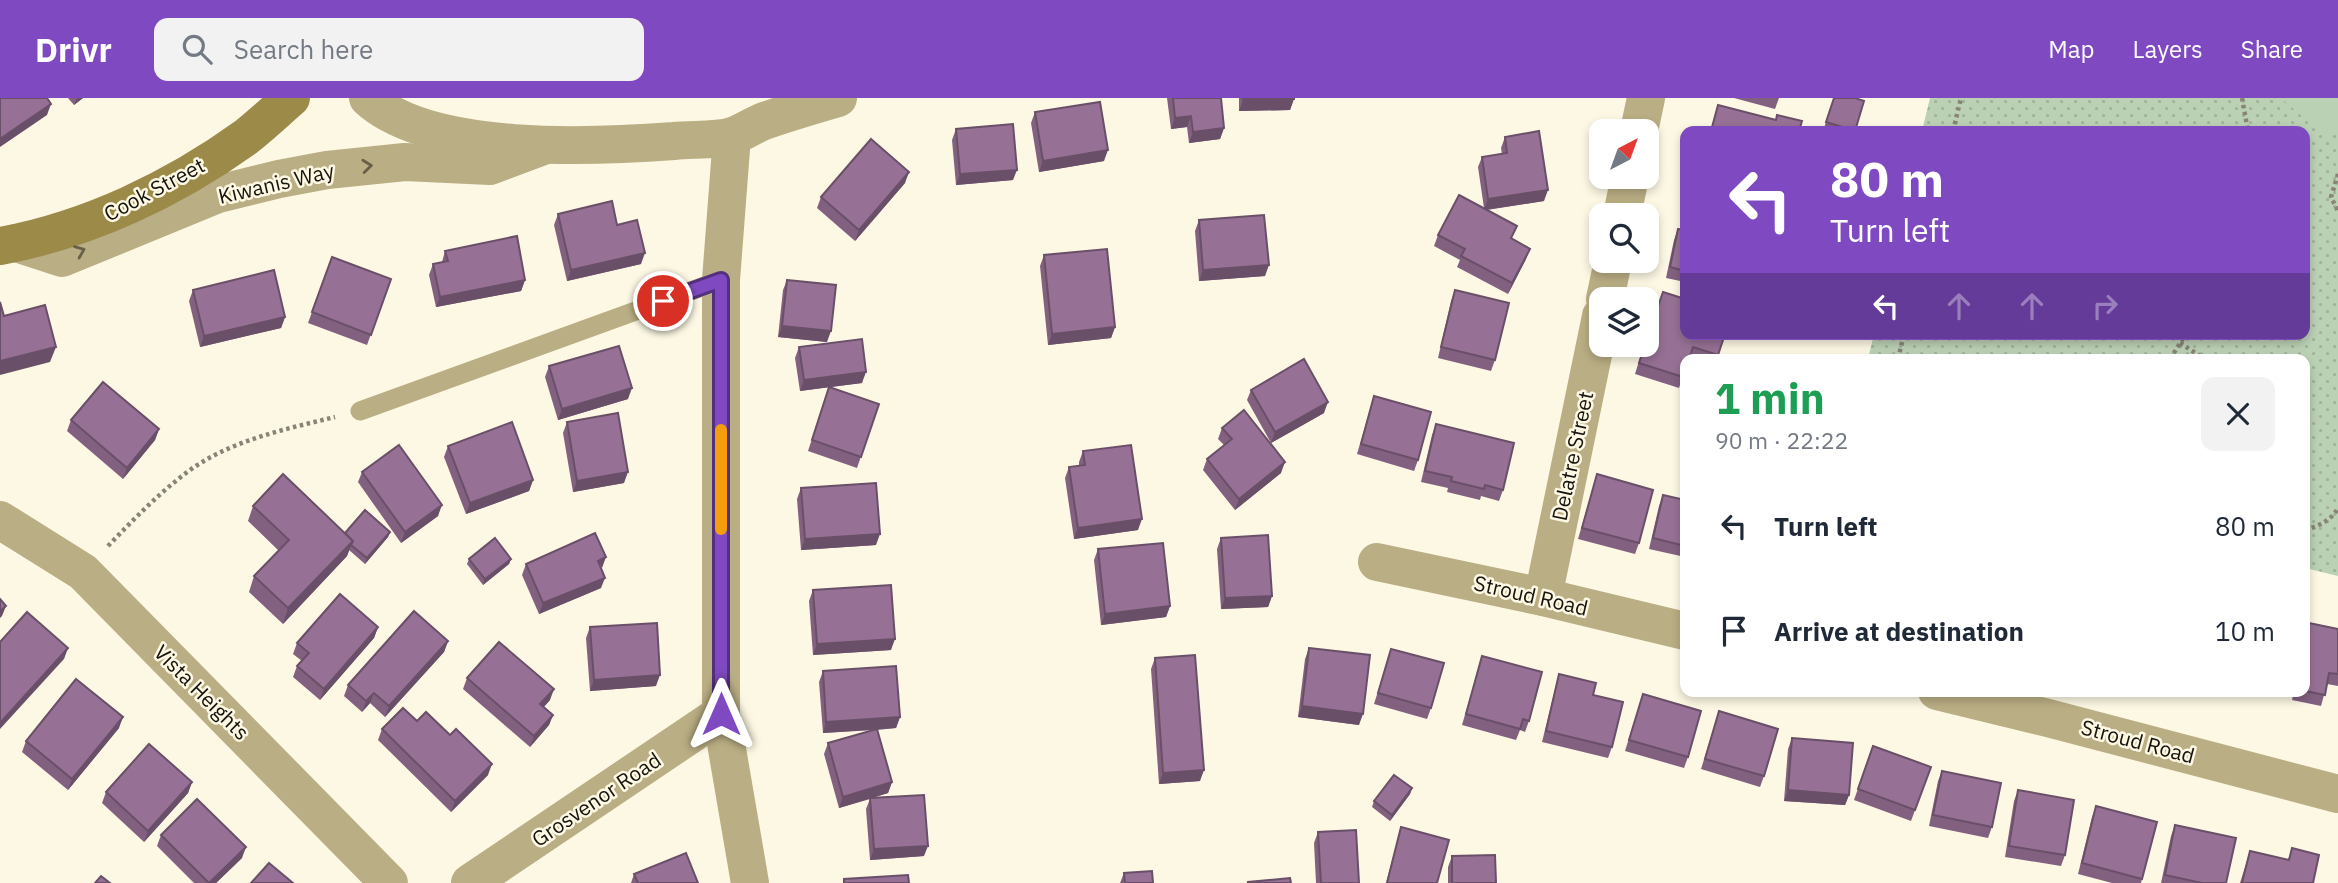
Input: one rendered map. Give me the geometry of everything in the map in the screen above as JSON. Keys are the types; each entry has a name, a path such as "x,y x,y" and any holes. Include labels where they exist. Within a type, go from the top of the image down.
{"main road":[{"name":"Cook Street","path":"8,244 96,219 176,182 247,136 291,98"}],"street":[{"name":"Kiwanis Way","path":"368,98 417,126 464,137 546,145 635,144 838,98"},
{"path":"1642,119 1646,98"},
{"path":"750,883 721,714 721,280 754,118"},
{"name":"Kiwanis Way","path":"8,244 62,258 218,194 279,179 327,170 405,162 490,166 546,145"},
{"name":"Delatre Street","path":"1543,597 1593,357"},
{"name":"Vista Heights","path":"0,520 83,572 389,883"},
{"name":"Stroud Road","path":"1377,562 1680,630"},
{"name":"Stroud Road","path":"1962,697 2338,794"},
{"name":"Grosvenor Road","path":"470,883 721,714"}],"lane":[{"path":"360,411 721,280"}],"path":[{"path":"1954,126 1961,98"},
{"path":"2242,98 2247,126"},
{"path":"2338,174 2331,197 2338,211"},
{"path":"2173,354 2182,340"},
{"path":"2180,343 2197,354"},
{"path":"83,572 153,500 192,468 232,448 278,430 360,411"},
{"path":"2310,528 2321,525 2335,515 2338,508"}],"green space":[{"path":"1930,98 2338,98 2338,576 2310,569 2310,354 1869,354 1873,340 2310,340 2310,126 1923,126"},
{"path":"2281,98 2338,98 2338,129 2329,140"}],"building":[{"path":"0,98 47,98 51,104 0,139"},
{"path":"1173,98 1221,98 1224,128 1193,132 1191,116 1175,118"},
{"path":"1294,98 1294,99 1243,100"},
{"path":"1834,98 1864,101 1856,126 1839,126 1826,122"},
{"path":"1100,102 1108,150 1043,161 1035,112"},
{"path":"1718,105 1776,120 1777,115 1802,121 1800,126 1712,126"},
{"path":"1013,124 1017,170 960,174 956,129"},
{"path":"1539,131 1548,190 1488,199 1482,157 1507,153 1505,137"},
{"path":"871,139 909,172 859,230 821,197"},
{"path":"1459,195 1517,226 1511,238 1530,249 1512,283 1461,256 1465,249 1438,235"},
{"path":"612,201 617,225 637,220 645,253 571,270 558,214"},
{"path":"1264,215 1269,265 1203,270 1199,220"},
{"path":"1678,229 1680,229 1680,270 1670,267"},
{"path":"517,236 525,280 440,297 433,264 448,261 445,251"},
{"path":"1107,249 1115,327 1052,334 1044,255"},
{"path":"332,257 391,279 371,335 312,312"},
{"path":"274,270 285,317 204,336 193,290"},
{"path":"787,280 836,285 831,331 782,326"},
{"path":"1455,290 1509,303 1495,360 1441,347"},
{"path":"1663,292 1680,297 1680,340 1723,340 1718,354 1693,347 1691,354 1680,354 1680,376 1639,363 1641,357 1659,357 1659,304"},
{"path":"0,302 4,316 45,305 56,347 0,361"},
{"path":"862,339 866,372 804,380 799,347"},
{"path":"619,346 632,388 562,409 549,366"},
{"path":"1304,359 1328,402 1275,432 1251,390"},
{"path":"103,382 159,429 127,468 71,420"},
{"path":"829,387 879,404 861,457 812,440"},
{"path":"1374,396 1431,412 1418,460 1361,444"},
{"path":"1244,410 1285,462 1239,499 1207,459 1232,439 1222,428"},
{"path":"618,413 628,472 577,481 567,422"},
{"path":"512,422 533,480 470,503 448,446"},
{"path":"1436,424 1514,443 1503,490 1485,485 1484,489 1451,481 1452,477 1425,471"},
{"path":"399,445 442,505 405,532 362,472"},
{"path":"1131,445 1142,519 1078,528 1069,467 1085,465 1083,451"},
{"path":"283,474 353,541 288,608 254,576 289,540 253,506"},
{"path":"1597,474 1653,490 1639,543 1582,528"},
{"path":"876,483 880,534 805,539 801,488"},
{"path":"1663,495 1680,499 1680,545 1653,538"},
{"path":"365,510 390,532 367,558 351,545 353,541 345,533"},
{"path":"595,533 606,557 598,561 605,578 543,603 526,564"},
{"path":"1268,535 1272,596 1225,598 1221,538"},
{"path":"495,538 511,559 485,579 469,559"},
{"path":"1163,543 1170,606 1105,614 1098,549"},
{"path":"891,585 895,639 817,644 813,590"},
{"path":"340,594 378,627 324,689 297,666 309,653 297,643"},
{"path":"0,599 6,606 0,611"},
{"path":"414,611 448,641 389,706 374,693 366,701 348,685"},
{"path":"27,612 68,648 0,723 0,642"},
{"path":"657,623 660,675 594,680 590,627"},
{"path":"2310,623 2338,629 2338,674 2329,673 2325,695 2310,692"},
{"path":"499,642 554,689 540,704 553,715 534,736 467,678"},
{"path":"1309,648 1370,655 1363,714 1302,706"},
{"path":"1391,649 1444,663 1431,708 1378,693"},
{"path":"1195,655 1204,770 1163,773 1155,658"},
{"path":"1482,656 1542,672 1529,721 1523,719 1520,729 1466,714"},
{"path":"896,666 900,717 826,722 823,671"},
{"path":"1559,674 1596,683 1593,695 1623,702 1612,747 1546,731"},
{"path":"76,679 123,717 72,779 26,741"},
{"path":"1643,694 1701,711 1688,757 1629,740"},
{"path":"403,708 417,721 426,712 450,735 456,729 492,764 455,801 382,729"},
{"path":"1719,711 1778,729 1764,776 1705,759"},
{"path":"877,729 892,782 843,797 828,743"},
{"path":"1792,738 1853,743 1849,795 1788,790"},
{"path":"149,744 192,782 148,831 106,792"},
{"path":"1873,746 1931,767 1915,810 1858,789"},
{"path":"1942,771 2001,783 1992,827 1933,815"},
{"path":"1394,775 1412,788 1392,815 1374,801"},
{"path":"2018,790 2074,800 2065,855 2009,846"},
{"path":"924,795 928,846 874,849 870,798"},
{"path":"197,799 246,847 209,883 161,835"},
{"path":"2096,806 2157,822 2142,879 2082,863"},
{"path":"2175,825 2236,838 2226,883 2202,883 2165,875"},
{"path":"1401,827 1449,840 1437,883 1387,883"},
{"path":"1356,830 1359,883 1321,883 1318,832"},
{"path":"2292,848 2319,855 2313,883 2242,883 2250,851 2289,860"},
{"path":"686,853 698,883 638,883 634,874"},
{"path":"1495,855 1496,883 1452,883 1452,856"},
{"path":"269,863 293,883 251,883"},
{"path":"1152,871 1153,883 1125,883 1124,873"},
{"path":"908,875 909,883 844,883 844,879"},
{"path":"101,876 110,883 95,883"},
{"path":"1290,878 1291,883 1248,883 1248,882"}],"slow traffic":[{"path":"721,430 721,529"}],"route":[{"path":"663,301 721,280 721,714"}]}
